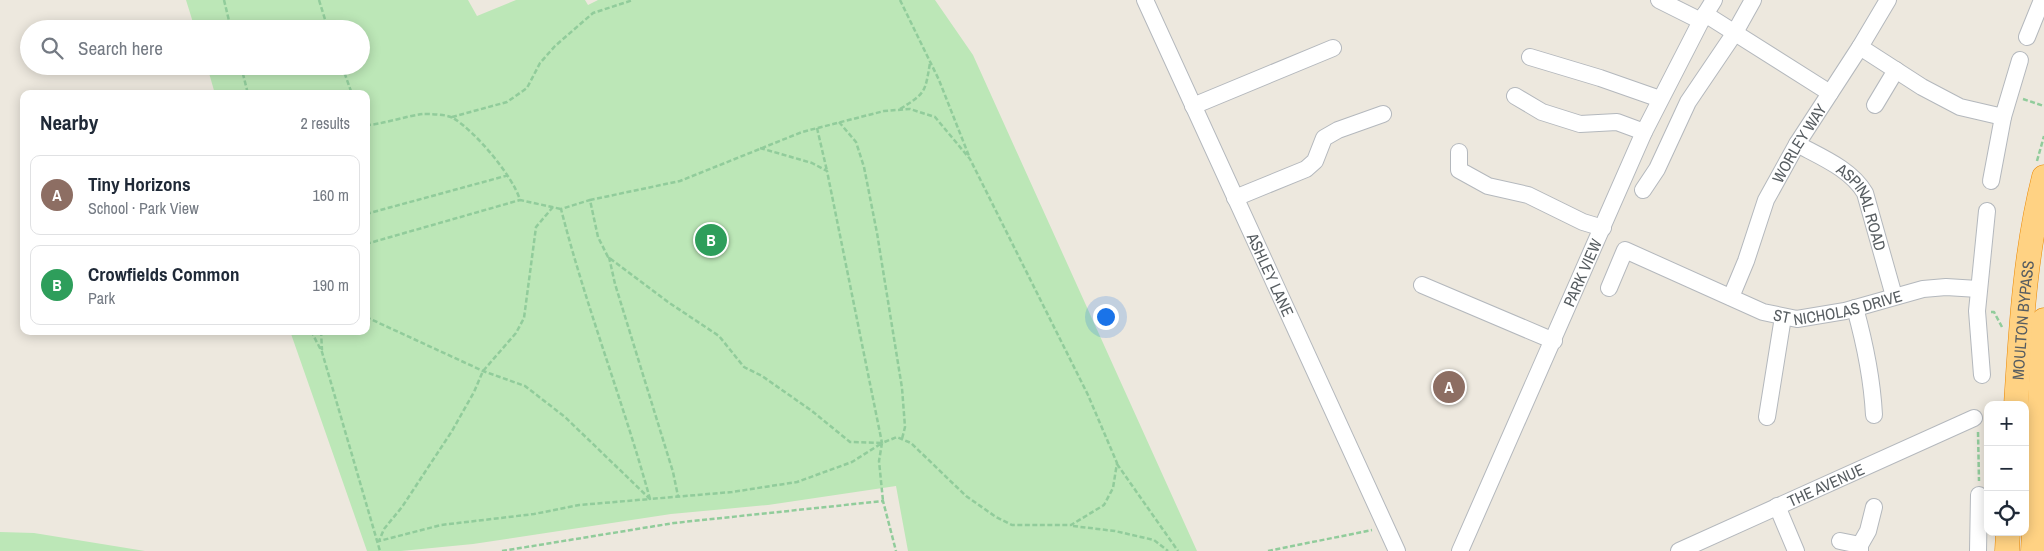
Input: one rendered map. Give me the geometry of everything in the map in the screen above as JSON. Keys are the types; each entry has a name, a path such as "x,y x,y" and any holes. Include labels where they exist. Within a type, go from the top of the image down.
{"highway":[{"name":"MOULTON BYPASS","path":"2016,401 2023,292 2044,177"},
{"name":"MOULTON BYPASS","path":"2033,551 2044,320"},
{"path":"2007,551 2008,536"}],"street":[{"name":"ASHLEY LANE","path":"1145,0 1398,551"},
{"path":"1658,0 1703,18 1734,34 1830,93"},
{"name":"PARK VIEW","path":"1460,551 1604,228 1644,132 1714,0"},
{"path":"1643,190 1657,169 1688,102 1734,34 1753,0"},
{"name":"WORLEY WAY","path":"1731,297 1746,261 1766,200 1797,144 1888,0"},
{"path":"2027,37 2041,3"},
{"path":"1860,47 1922,87 1960,106 2003,117"},
{"path":"1193,106 1333,48"},
{"path":"1530,57 1600,78 1660,99"},
{"path":"1991,181 2003,117 2020,60"},
{"path":"1875,105 1896,70"},
{"path":"1515,96 1542,112 1580,124 1618,122 1644,132"},
{"path":"1235,198 1306,169 1314,161 1324,138 1338,130 1383,114"},
{"name":"ASPINAL ROAD","path":"1797,144 1848,173 1859,182 1865,192 1894,296"},
{"path":"1459,152 1459,170 1488,186 1540,200 1583,222 1604,228"},
{"path":"1982,375 1978,289 1987,211"},
{"name":"ST NICHOLAS DRIVE","path":"1609,288 1625,250 1763,312 1797,319 1816,317 1855,308 1923,289 1946,287 1978,289"},
{"path":"1422,285 1554,341"},
{"path":"1855,308 1867,351 1874,415"},
{"path":"1767,417 1784,317"},
{"name":"THE AVENUE","path":"1679,551 1777,506 1976,422"},
{"path":"1978,551 1979,495"},
{"path":"1777,506 1796,551"},
{"path":"1840,541 1860,548 1868,531 1874,507"}],"path":[{"path":"224,0 229,20"},
{"path":"319,0 325,20"},
{"path":"370,125 424,114 452,117 507,102 527,88 540,62 555,46 592,14 633,0"},
{"path":"900,0 930,62 970,159 1088,395 1117,464 1178,551"},
{"path":"899,110 926,90 930,62"},
{"path":"243,75 247,90"},
{"path":"345,75 351,90"},
{"path":"2010,95 2044,106"},
{"path":"370,243 520,200 562,209 590,200 680,180 760,148 817,128 884,111 910,109 935,117 970,159"},
{"path":"452,117 469,131 505,168 520,200"},
{"path":"840,122 856,142 868,186 902,388 905,427 902,439"},
{"path":"817,128 882,443 879,461 883,501 896,551"},
{"path":"760,148 812,163 827,171"},
{"path":"370,213 509,175"},
{"path":"590,200 598,236 608,257 674,472 678,496"},
{"path":"379,541 384,529 402,507 452,430 484,371 516,333 524,318 536,227 553,207"},
{"path":"562,209 574,256 631,431 650,498"},
{"path":"608,257 668,302 719,336 744,367 762,376 805,406 850,442 882,443"},
{"path":"1978,312 1994,312 2006,333"},
{"path":"370,319 484,371 525,386 565,417 650,498"},
{"path":"313,335 322,352 379,541 380,551"},
{"path":"321,335 322,352"},
{"path":"1976,422 1979,495"},
{"path":"379,541 441,526 534,514 579,505 732,492 798,482 852,462 882,443 897,437 911,443 966,496 996,517 1012,524 1115,530 1154,540 1168,551"},
{"path":"1071,526 1104,505 1113,488 1117,464"},
{"path":"502,551 674,523 883,501"},
{"path":"1268,551 1386,527"}],"green space":[{"path":"186,0 468,0 477,16 516,0 585,0 588,5 598,0 935,0 973,55 1197,551 908,551 896,486 768,505 671,514 473,544 401,551 367,551 291,335 370,335 370,90 214,90 210,75 370,75 370,20 192,20"},
{"path":"0,532 34,533 145,551 0,551"}],"place":[{"name":"Crowfields Common","path":"711,240"},
{"name":"Tiny Horizons","path":"1449,387"}]}
